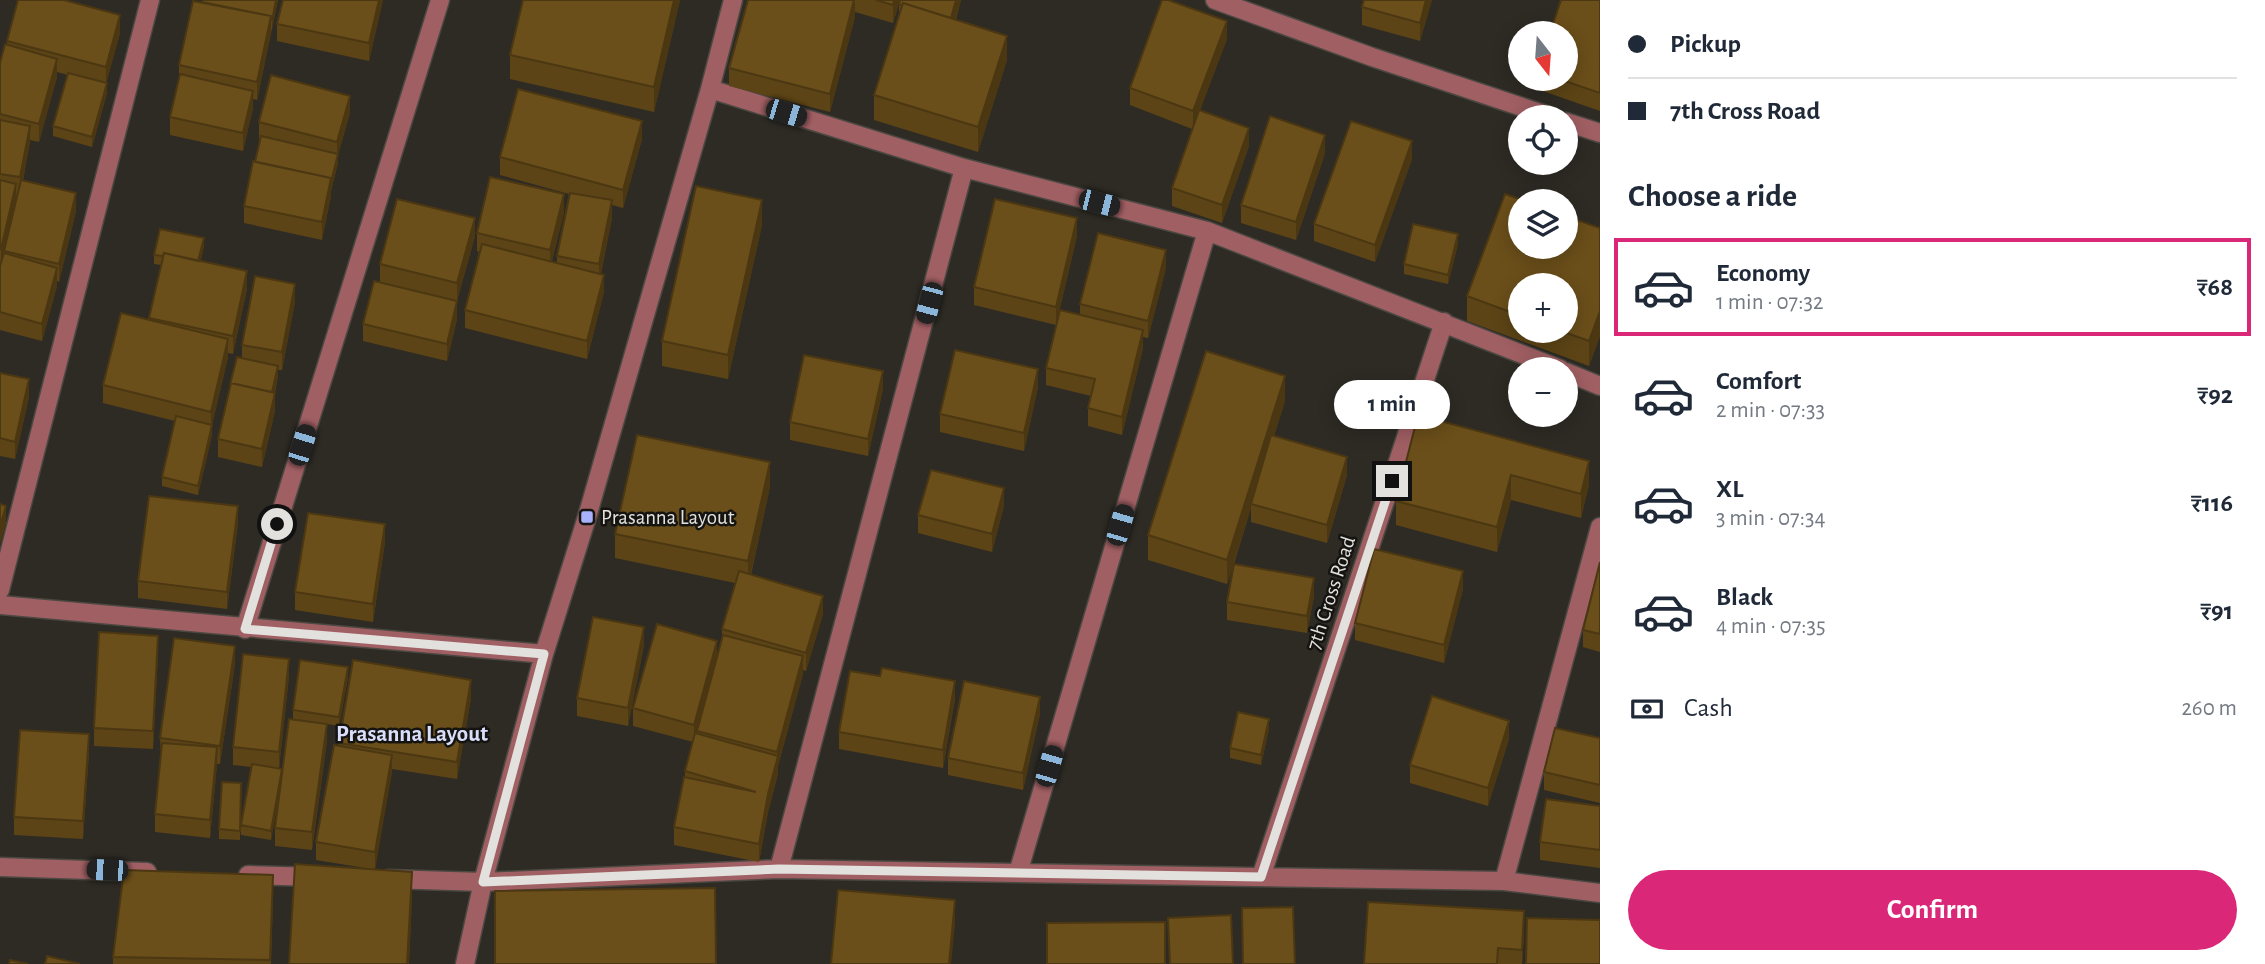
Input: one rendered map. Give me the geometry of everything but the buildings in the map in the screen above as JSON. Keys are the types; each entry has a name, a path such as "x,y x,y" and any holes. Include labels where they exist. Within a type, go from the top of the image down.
{"street":[{"path":"0,590 150,0"},
{"path":"245,629 440,0"},
{"path":"465,964 483,882 544,654 587,517 733,0"},
{"path":"1215,0 1372,57 1516,105"},
{"path":"710,89 964,169 1207,231 1530,357"},
{"path":"1578,126 1600,133"},
{"path":"779,869 964,169"},
{"path":"1018,873 1207,231"},
{"name":"7th Cross Road","path":"1261,877 1444,322"},
{"path":"1578,377 1600,386"},
{"path":"1504,881 1600,527"},
{"path":"0,605 544,654"},
{"path":"0,867 166,872"},
{"path":"372,879 483,882 779,869 1504,881 1600,893"},
{"path":"234,874 331,877"}],"place":[{"name":"Prasanna Layout","path":"587,517"}],"district":[{"name":"Prasanna Layout","path":"412,734"}],"route":[{"path":"277,524 245,629 544,654 483,882 779,869 1261,877 1392,481"}]}
